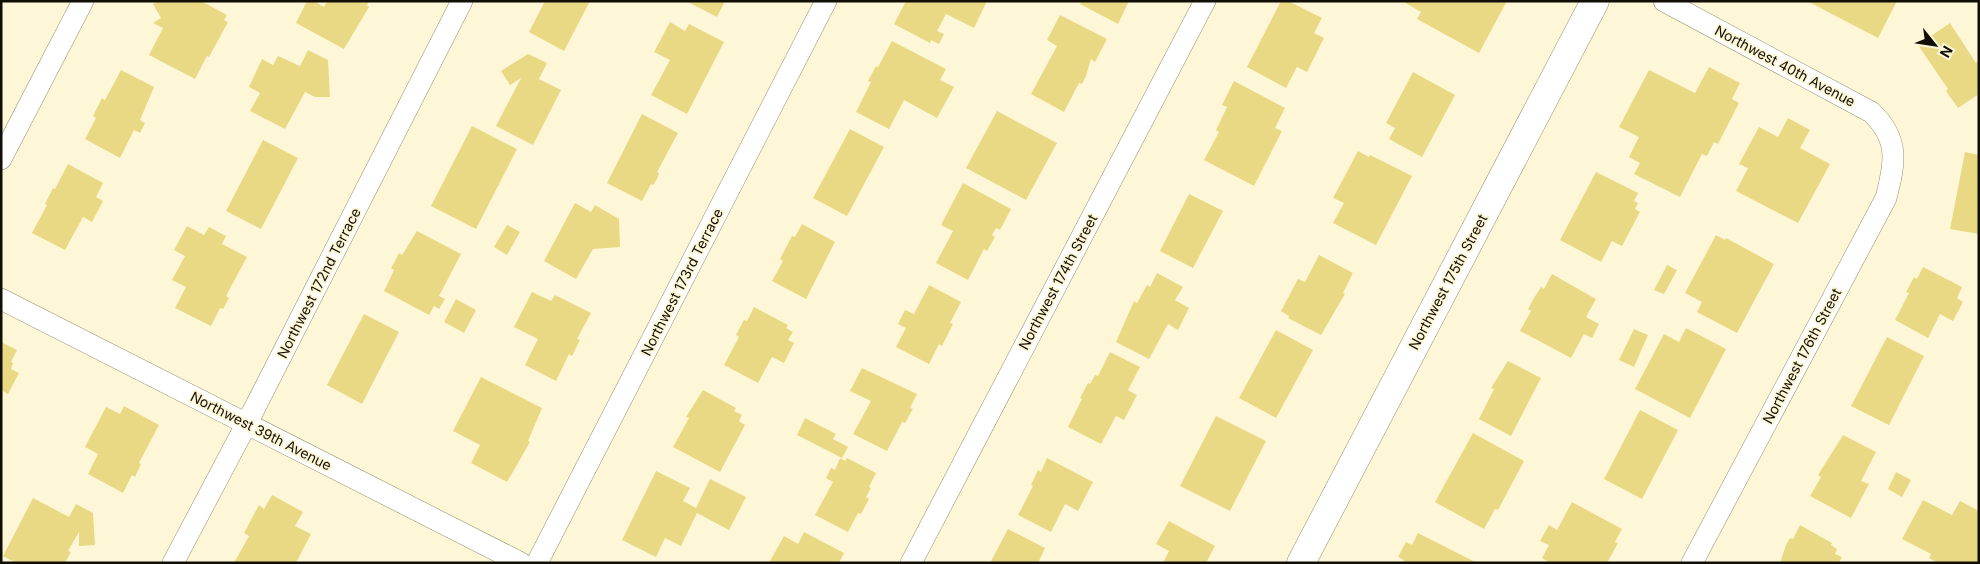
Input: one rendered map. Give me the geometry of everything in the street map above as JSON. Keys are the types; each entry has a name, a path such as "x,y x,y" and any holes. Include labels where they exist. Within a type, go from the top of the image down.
{"street":[{"path":"1,159 83,1"},
{"name":"Northwest 172nd Terrace","path":"173,563 247,423 462,1"},
{"name":"Northwest 173rd Terrace","path":"537,563 826,1"},
{"name":"Northwest 174th Street","path":"911,563 1205,1"},
{"name":"Northwest 175th Street","path":"1301,563 1594,1"},
{"name":"Northwest 40th Avenue","path":"1664,1 1871,112 1884,125 1892,143"},
{"name":"Northwest 176th Street","path":"1692,563 1886,198 1893,170 1892,143"},
{"name":"Northwest 39th Avenue","path":"1,299 521,563"}],"building":[{"path":"158,1 201,1 227,15 224,20 228,22 195,79 149,55 163,28 153,23 161,18 153,4"},
{"path":"307,1 314,1 324,7 327,1 369,1 367,5 369,7 344,49 296,23"},
{"path":"545,1 590,1 564,51 529,32"},
{"path":"686,1 725,1 717,17"},
{"path":"906,1 987,1 974,28 946,14 937,31 944,34 939,44 931,40 930,43 894,24"},
{"path":"1082,1 1129,1 1118,24 1080,4"},
{"path":"1281,1 1288,1 1322,18 1314,33 1324,38 1307,72 1297,67 1286,88 1247,67"},
{"path":"1402,1 1507,1 1479,53 1417,19 1421,12"},
{"path":"1807,1 1897,1 1878,38"},
{"path":"1060,15 1107,39 1095,62 1091,59 1082,84 1079,83 1064,112 1031,94 1057,46 1047,40"},
{"path":"670,22 685,31 689,24 724,42 687,114 651,95 670,60 654,52"},
{"path":"1950,23 1976,63 1979,61 1979,94 1958,108 1946,91 1948,89 1918,45"},
{"path":"892,41 946,69 940,80 954,87 937,118 904,100 889,129 856,112 871,82 868,81"},
{"path":"308,50 328,60 330,97 315,97 305,92 285,129 250,111 260,93 249,87 262,59 273,65 278,56 300,66"},
{"path":"528,54 547,63 539,79 561,90 533,145 496,126 521,78 510,85 501,71"},
{"path":"1709,67 1740,83 1732,99 1739,103 1718,144 1714,142 1707,156 1702,154 1680,197 1634,174 1640,163 1629,157 1639,137 1619,127 1649,70 1695,93"},
{"path":"121,70 154,87 140,120 145,123 140,133 134,130 120,158 85,139 96,118 93,116 102,98 105,100"},
{"path":"1413,72 1455,95 1422,157 1389,139 1395,128 1386,123"},
{"path":"1234,81 1285,108 1275,128 1282,131 1254,186 1204,160 1219,132 1216,130 1227,107 1222,105"},
{"path":"997,111 1057,143 1026,200 966,168"},
{"path":"642,114 678,133 657,172 659,173 657,179 653,185 651,184 642,201 607,183"},
{"path":"1788,118 1810,130 1800,148 1830,164 1798,223 1736,191 1748,168 1739,164 1759,127 1778,137"},
{"path":"472,126 517,149 476,229 431,206"},
{"path":"850,129 884,147 847,216 813,198"},
{"path":"263,140 298,158 261,229 226,211"},
{"path":"1358,151 1412,176 1376,245 1333,223 1344,203 1333,198"},
{"path":"1965,152 1979,155 1979,234 1950,229"},
{"path":"68,164 103,183 96,197 103,201 92,222 83,217 65,250 32,233 47,205 45,204 53,188 55,189"},
{"path":"1596,172 1638,193 1634,201 1638,203 1635,209 1640,212 1622,246 1612,241 1601,262 1560,240"},
{"path":"963,183 1011,209 1000,230 996,228 992,235 995,237 987,251 984,249 968,280 936,263 953,231 941,225"},
{"path":"1189,194 1223,211 1193,268 1160,251"},
{"path":"575,203 591,212 595,205 619,219 620,247 593,249 576,279 544,261"},
{"path":"802,224 835,242 806,299 772,281 783,261 780,259 792,236 795,237"},
{"path":"507,225 520,232 507,255 494,247"},
{"path":"187,226 204,235 209,227 226,236 222,244 247,257 226,296 229,298 223,309 220,308 211,326 175,308 186,287 172,280 185,256 174,250"},
{"path":"417,231 461,254 439,296 445,299 439,309 434,306 429,315 384,291 394,270 391,268 399,253 402,255"},
{"path":"1716,235 1725,240 1726,238 1774,264 1737,333 1697,312 1702,302 1685,293"},
{"path":"1319,255 1353,273 1343,293 1345,294 1321,335 1288,318 1289,316 1281,311 1298,279 1305,282"},
{"path":"1667,265 1677,270 1664,294 1654,290"},
{"path":"1923,267 1962,287 1957,298 1963,302 1953,321 1940,314 1928,338 1895,320 1909,293 1906,292 1914,277 1917,279"},
{"path":"1157,273 1183,287 1175,300 1189,308 1178,330 1168,324 1149,359 1116,342 1134,301 1137,303 1147,285 1150,287"},
{"path":"1552,274 1596,299 1586,317 1599,324 1592,338 1584,334 1571,358 1520,331 1531,311 1528,309 1534,298 1541,287 1544,289"},
{"path":"929,285 961,302 950,323 953,324 942,346 939,344 929,364 896,347 906,328 898,324 905,310 914,314"},
{"path":"532,292 551,301 555,295 591,313 577,339 580,340 572,356 569,354 556,381 525,365 538,339 514,327"},
{"path":"456,299 476,310 464,333 444,322"},
{"path":"754,307 788,325 786,328 793,332 788,340 794,343 784,363 772,357 758,383 724,365 739,337 736,335 744,320 747,321"},
{"path":"364,314 399,332 362,404 327,385"},
{"path":"1686,328 1726,349 1690,418 1635,389 1664,334 1679,342"},
{"path":"1634,329 1648,335 1634,367 1619,360"},
{"path":"1276,330 1313,350 1276,418 1239,398"},
{"path":"1887,337 1924,356 1889,425 1851,406"},
{"path":"1,342 17,350 11,362 13,363 11,369 19,373 8,394 1,390"},
{"path":"1110,352 1140,367 1128,390 1137,395 1124,420 1116,416 1101,444 1068,427 1088,383 1090,384 1095,375 1098,376"},
{"path":"1508,361 1541,378 1511,436 1479,419 1494,389 1491,388"},
{"path":"862,368 917,394 910,408 913,409 905,423 902,422 887,451 853,434 871,401 850,391"},
{"path":"481,377 542,408 528,441 530,442 507,482 471,463 480,445 453,431"},
{"path":"703,390 736,408 734,411 742,415 739,421 745,425 720,472 673,447 689,418 686,417"},
{"path":"124,406 159,425 139,463 141,464 135,477 132,475 123,493 88,474 98,454 85,447 106,407 120,414"},
{"path":"1640,410 1678,430 1642,499 1604,479"},
{"path":"1216,416 1266,441 1230,511 1180,486"},
{"path":"805,418 836,434 833,439 848,447 842,458 797,435"},
{"path":"1473,433 1524,461 1498,510 1495,509 1484,529 1435,502"},
{"path":"1843,435 1876,452 1861,481 1869,484 1851,518 1810,496 1821,477 1818,475"},
{"path":"840,458 845,461 847,458 876,473 866,497 869,499 861,514 858,513 848,532 815,515 833,482 826,478 831,468 835,470"},
{"path":"1047,458 1093,482 1078,511 1065,504 1051,532 1018,515 1033,486 1031,485 1038,470 1041,472"},
{"path":"656,471 690,488 683,501 696,508 710,479 746,497 729,530 697,513 681,546 665,538 656,557 622,540"},
{"path":"1896,472 1911,480 1902,497 1888,489"},
{"path":"272,495 303,512 295,526 311,534 296,563 234,563 249,536 244,533 259,505 264,509"},
{"path":"33,498 69,517 76,504 93,513 95,545 79,546 79,532 68,551 71,552 65,563 16,563 3,556"},
{"path":"1923,500 1952,515 1960,501 1979,511 1979,563 1938,563 1929,558 1931,554 1902,539"},
{"path":"1572,502 1622,529 1615,542 1618,543 1607,563 1550,563 1542,558 1549,545 1540,541 1549,525 1557,530"},
{"path":"1169,521 1215,546 1206,563 1163,563 1169,551 1156,544"},
{"path":"1800,525 1832,543 1831,545 1837,549 1835,554 1842,557 1839,563 1780,563 1786,545 1790,538 1793,539"},
{"path":"1008,529 1045,548 1038,563 990,563"},
{"path":"804,532 844,553 839,563 769,563 784,536 798,544"},
{"path":"1418,533 1477,563 1403,563 1404,560 1398,557 1406,542 1412,545"}]}
